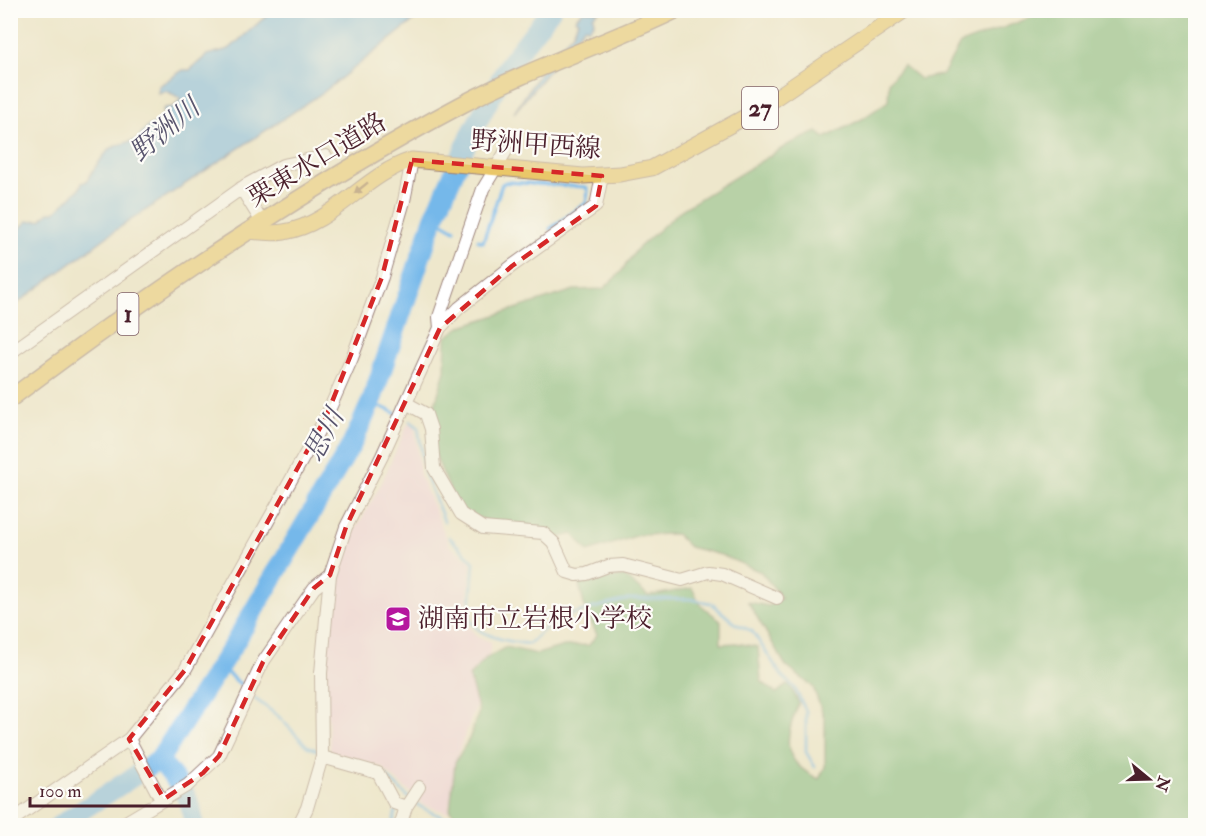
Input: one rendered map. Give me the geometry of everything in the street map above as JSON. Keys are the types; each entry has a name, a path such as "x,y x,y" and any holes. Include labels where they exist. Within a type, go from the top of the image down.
{"highway":[{"name":"栗東水口道路","path":"10,399 247,231 434,120 462,104 676,10"}],"main road":[{"name":"野洲甲西線","path":"247,231 283,232 302,227 334,209 391,166 414,160 602,176 652,168 756,111 905,10"}],"street":[{"path":"440,328 439,317 483,189 494,167 506,151"},
{"path":"10,353 241,188 283,165 326,156"},
{"path":"10,822 130,740 185,670 326,417 352,358 382,277 414,160"},
{"path":"298,825 307,808 322,757 321,673 330,575 346,526 440,328 459,308 512,266 596,206 602,176"},
{"path":"241,188 262,222"},
{"path":"406,403 426,414 431,429 434,468 461,514 483,528 543,533 554,543 567,572 577,575 623,565 682,580 708,572 722,574 777,598"},
{"path":"119,825 184,787 219,756 263,662 314,588 330,575"},
{"path":"130,740 162,798"},
{"path":"322,757 378,773 407,800 400,825"}],"highlighted area":[{"path":"412,160 602,176 596,206 512,266 440,328 346,527 330,575 314,588 263,662 219,756 203,773 164,799 129,739 185,670 326,417 382,277"}],"shaded area":[{"name":"湖南市立岩根小学校","path":"408,423 415,428 420,475 450,546 471,562 466,613 468,625 477,637 492,642 475,710 457,756 448,813 424,805 381,767 330,751 326,697 327,632 337,580 352,536 382,482"}],"green space":[{"path":"1048,11 1195,11 1195,825 469,825 450,811 455,762 469,739 479,712 469,676 486,658 506,647 537,654 564,646 589,645 597,635 585,609 579,584 624,576 648,596 692,588 701,605 721,621 721,644 736,643 758,647 761,681 776,693 789,684 799,703 790,727 789,747 797,764 819,779 825,767 825,720 813,687 786,666 748,602 769,606 782,598 761,572 721,555 689,547 676,534 639,535 588,552 573,534 553,539 460,513 432,448 434,407 445,371 446,337 462,326 574,290 603,289 621,272 636,250 681,210 789,144 817,132 825,138 862,119 888,101 889,81 903,65 920,79 943,74 960,44"}],"water":[{"name":"野洲川","path":"272,11 426,11 325,91 116,230 11,308 11,236 28,221 41,220 49,212 55,212 79,189 82,183 87,181 110,149 138,139 146,128 169,114 162,113 164,108 174,107 181,99 167,91 158,93 159,86 183,70 190,70 207,55 229,49"},
{"path":"583,11 599,11 593,16 594,23 589,28 584,27 514,113 549,58 573,33 578,21 575,19"}],"waterway":[{"name":"思川","path":"58,826 159,760 234,644 352,444 371,402 434,218 470,136 508,65 551,10"},
{"path":"478,240 483,242 502,184 506,182 586,187 588,191 586,203 550,229"},
{"path":"434,218 455,230"},
{"path":"371,402 397,414"},
{"path":"410,421 418,427 425,473 444,521"},
{"path":"449,537 474,562 469,617 478,629 503,640 529,644 554,620 631,599 690,599 711,603 736,624 752,631 782,676 794,687 806,711 806,752 815,767"},
{"path":"220,667 245,688"},
{"path":"254,698 278,716 307,746 317,750"},
{"path":"159,760 187,798 194,826"},
{"path":"384,774 409,798"},
{"path":"414,802 444,818 453,826"},
{"path":"392,826 397,807"}],"place":[{"name":"湖南市立岩根小学校","path":"398,619"}]}
